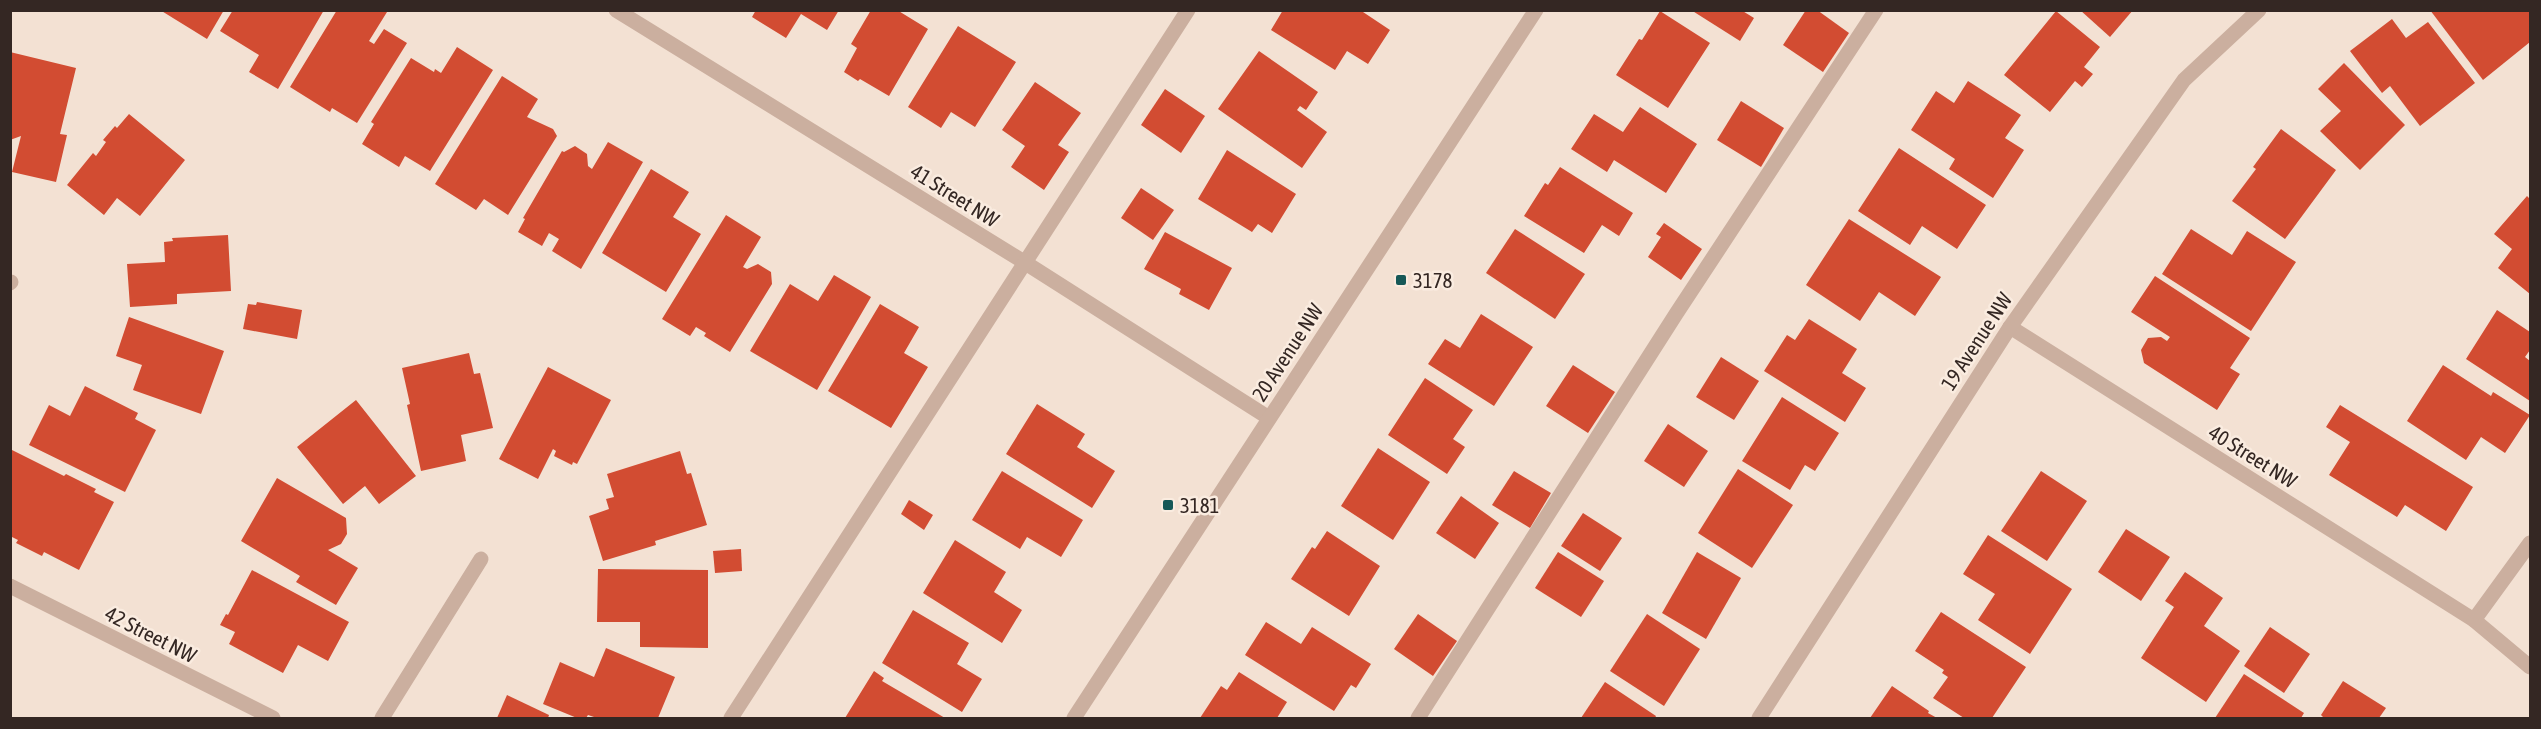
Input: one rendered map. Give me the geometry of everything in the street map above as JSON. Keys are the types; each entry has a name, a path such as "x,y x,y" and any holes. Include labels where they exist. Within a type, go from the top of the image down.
{"street":[{"name":"41 Street NW","path":"616,10 1024,262 1269,418"},
{"path":"731,718 1188,10"},
{"name":"20 Avenue NW","path":"1074,718 1536,10"},
{"path":"1418,718 1676,314 1876,10"},
{"name":"19 Avenue NW","path":"1759,718 2010,327 2184,80 2259,10"},
{"name":"40 Street NW","path":"2010,327 2474,620 2530,667"},
{"path":"2474,620 2530,543"},
{"path":"382,718 481,559"},
{"name":"42 Street NW","path":"10,586 273,718"}],"building":[{"path":"160,10 224,10 207,39"},
{"path":"233,10 324,10 278,89 249,72 259,55 220,31"},
{"path":"337,10 385,10 387,12 369,41 374,44 384,29 407,43 357,123 332,108 330,112 290,87"},
{"path":"756,10 839,10 827,30 801,14 786,38 752,17"},
{"path":"871,10 897,10 928,29 889,96 844,72 857,48 851,44"},
{"path":"1283,10 1360,10 1390,30 1368,64 1347,51 1335,70 1271,30"},
{"path":"1691,10 1741,10 1754,18 1740,41"},
{"path":"1806,10 1817,10 1849,33 1823,72 1783,45"},
{"path":"2080,10 2133,10 2110,37"},
{"path":"2430,10 2530,10 2530,42 2483,80"},
{"path":"1660,11 1710,43 1668,108 1616,75"},
{"path":"2056,11 2100,47 2084,67 2093,74 2082,87 2075,81 2050,112 2004,75"},
{"path":"2392,19 2406,38 2428,22 2475,83 2420,126 2390,86 2382,93 2350,51"},
{"path":"958,26 1016,62 975,127 951,112 941,128 908,107"},
{"path":"457,47 493,70 430,171 405,156 399,167 362,144 374,124 371,122 411,58 434,72 435,69 441,73"},
{"path":"1259,51 1318,92 1306,110 1300,106 1297,110 1327,132 1302,168 1218,109"},
{"path":"10,52 76,68 60,134 67,135 56,182 12,172 21,136 10,140"},
{"path":"2344,63 2405,125 2360,170 2320,131 2341,111 2318,89"},
{"path":"502,76 538,99 527,117 553,129 557,136 508,215 484,199 476,210 435,184"},
{"path":"1968,81 2021,115 2005,138 2024,150 1993,198 1949,169 1955,159 1911,130 1936,91 1954,103"},
{"path":"1035,82 1081,113 1058,145 1069,152 1044,190 1011,167 1025,146 1002,130"},
{"path":"1165,89 1205,116 1181,153 1141,125"},
{"path":"1741,101 1784,128 1761,167 1717,140"},
{"path":"1640,107 1697,144 1666,193 1614,160 1607,172 1571,149 1594,114 1623,132"},
{"path":"129,114 185,160 140,216 117,198 104,215 67,185 93,153 96,156 106,142 103,140"},
{"path":"2281,129 2336,170 2285,239 2232,201 2256,169 2253,167"},
{"path":"608,142 643,162 581,269 552,251 559,239 549,233 542,246 518,232 525,219 523,218 562,151 575,146 587,154 588,166 592,169"},
{"path":"1899,148 1986,205 1957,249 1922,226 1910,245 1858,211"},
{"path":"1227,150 1296,194 1272,233 1258,224 1252,232 1198,199"},
{"path":"1560,167 1633,213 1619,236 1602,225 1584,253 1524,216 1545,183 1548,185"},
{"path":"651,169 689,192 673,217 701,234 666,292 602,253"},
{"path":"1141,188 1174,210 1153,240 1121,218"},
{"path":"2527,196 2530,199 2530,294 2498,268 2512,249 2494,234"},
{"path":"726,215 761,237 743,267 747,269 758,264 771,272 772,284 730,352 704,336 706,333 696,327 690,336 662,319"},
{"path":"1849,219 1941,277 1915,316 1879,292 1860,321 1806,285"},
{"path":"1664,223 1702,249 1681,280 1648,257 1661,237 1656,234"},
{"path":"1515,229 1585,274 1555,319 1486,273"},
{"path":"2191,229 2232,255 2247,231 2296,262 2251,331 2162,274"},
{"path":"1165,232 1232,268 1209,310 1179,294 1181,289 1144,269"},
{"path":"228,235 231,291 177,294 177,304 130,307 127,264 165,262 164,242 173,241 172,238"},
{"path":"834,275 871,297 817,390 750,351 790,284 818,301"},
{"path":"2155,276 2250,338 2230,368 2240,374 2217,410 2144,363 2141,350 2148,338 2161,337 2167,341 2170,337 2131,312"},
{"path":"257,302 302,310 297,339 243,329 248,304 256,305"},
{"path":"880,304 919,327 904,353 928,367 891,428 828,391"},
{"path":"2497,310 2530,332 2530,350 2525,357 2530,361 2530,401 2466,359"},
{"path":"1481,314 1533,347 1494,406 1428,364 1445,339 1460,348"},
{"path":"129,317 224,351 201,414 133,390 142,365 116,356"},
{"path":"1809,319 1857,349 1842,373 1866,388 1845,422 1764,371 1787,335 1795,340"},
{"path":"469,353 474,374 480,373 493,428 461,435 466,461 421,471 402,368"},
{"path":"1721,357 1759,381 1734,420 1696,397"},
{"path":"1573,365 1615,392 1588,433 1546,406"},
{"path":"2443,365 2491,396 2493,392 2530,415 2505,453 2481,437 2466,460 2407,421"},
{"path":"548,367 611,400 577,464 573,462 572,465 554,456 556,451 553,449 538,479 499,459"},
{"path":"1425,378 1473,410 1453,439 1465,447 1447,474 1388,435"},
{"path":"85,386 138,413 135,419 156,430 125,492 29,445 49,405 70,416"},
{"path":"1782,397 1839,433 1815,471 1805,465 1790,490 1742,461"},
{"path":"356,400 416,476 379,504 365,486 343,504 297,447"},
{"path":"1037,404 1085,434 1077,447 1115,471 1092,508 1006,454"},
{"path":"2340,405 2473,487 2446,531 2405,505 2397,517 2329,475 2350,442 2326,427"},
{"path":"1668,424 1708,451 1684,487 1644,461"},
{"path":"1378,448 1430,482 1393,540 1341,506"},
{"path":"10,449 96,489 94,492 114,502 79,570 44,552 42,556 16,543 18,540 10,536"},
{"path":"680,451 687,474 691,473 707,525 655,541 656,545 603,561 589,516 609,509 606,499 614,497 607,474"},
{"path":"1738,469 1793,505 1752,568 1698,533"},
{"path":"1002,471 1083,520 1061,557 1027,537 1020,549 972,520"},
{"path":"1514,471 1551,493 1530,528 1492,505"},
{"path":"2041,471 2087,501 2047,561 2001,531"},
{"path":"277,478 346,518 347,534 341,544 328,550 358,568 336,605 296,582 300,576 241,541"},
{"path":"1461,496 1499,523 1475,559 1436,533"},
{"path":"909,500 933,515 924,530 901,514"},
{"path":"1583,513 1622,538 1600,571 1561,546"},
{"path":"2126,529 2170,557 2141,601 2098,572"},
{"path":"1327,531 1380,566 1349,616 1291,579 1312,547 1315,549"},
{"path":"1988,535 2072,589 2030,654 1978,620 1995,594 1963,574"},
{"path":"955,540 1006,572 994,592 1022,610 1002,643 923,593"},
{"path":"741,549 742,571 715,573 713,551"},
{"path":"1558,552 1604,581 1581,617 1535,588"},
{"path":"1697,552 1741,578 1706,639 1662,613"},
{"path":"598,569 708,570 708,648 640,647 640,622 597,622"},
{"path":"252,570 349,622 328,661 298,645 283,673 229,644 235,632 220,625 226,614 228,615"},
{"path":"2185,572 2223,598 2204,626 2240,651 2206,702 2141,658 2174,607 2165,601"},
{"path":"913,610 969,643 957,664 982,679 962,712 882,663"},
{"path":"1941,612 2026,667 1992,718 1964,718 1933,698 1948,677 1942,673 1944,670 1915,651"},
{"path":"1418,614 1457,641 1433,676 1394,649"},
{"path":"1647,614 1700,649 1664,706 1610,671"},
{"path":"1266,622 1301,644 1312,627 1371,664 1356,688 1351,685 1334,711 1245,655"},
{"path":"2270,627 2310,654 2284,693 2244,666"},
{"path":"606,648 675,677 658,718 597,718 588,715 586,718 577,718 543,704 560,662 594,677"},
{"path":"874,671 884,678 882,681 945,718 845,718"},
{"path":"1239,672 1287,702 1277,718 1200,718 1221,686 1227,690"},
{"path":"2244,674 2304,713 2301,718 2215,718"},
{"path":"2343,681 2386,708 2379,718 2324,718 2321,715"},
{"path":"1605,682 1656,716 1655,718 1581,718"},
{"path":"1892,686 1929,711 1928,713 1937,718 1870,718"},
{"path":"507,695 549,715 548,718 497,718"}],"place":[{"name":"3178","path":"1401,280"},
{"name":"3181","path":"1168,505"}]}
